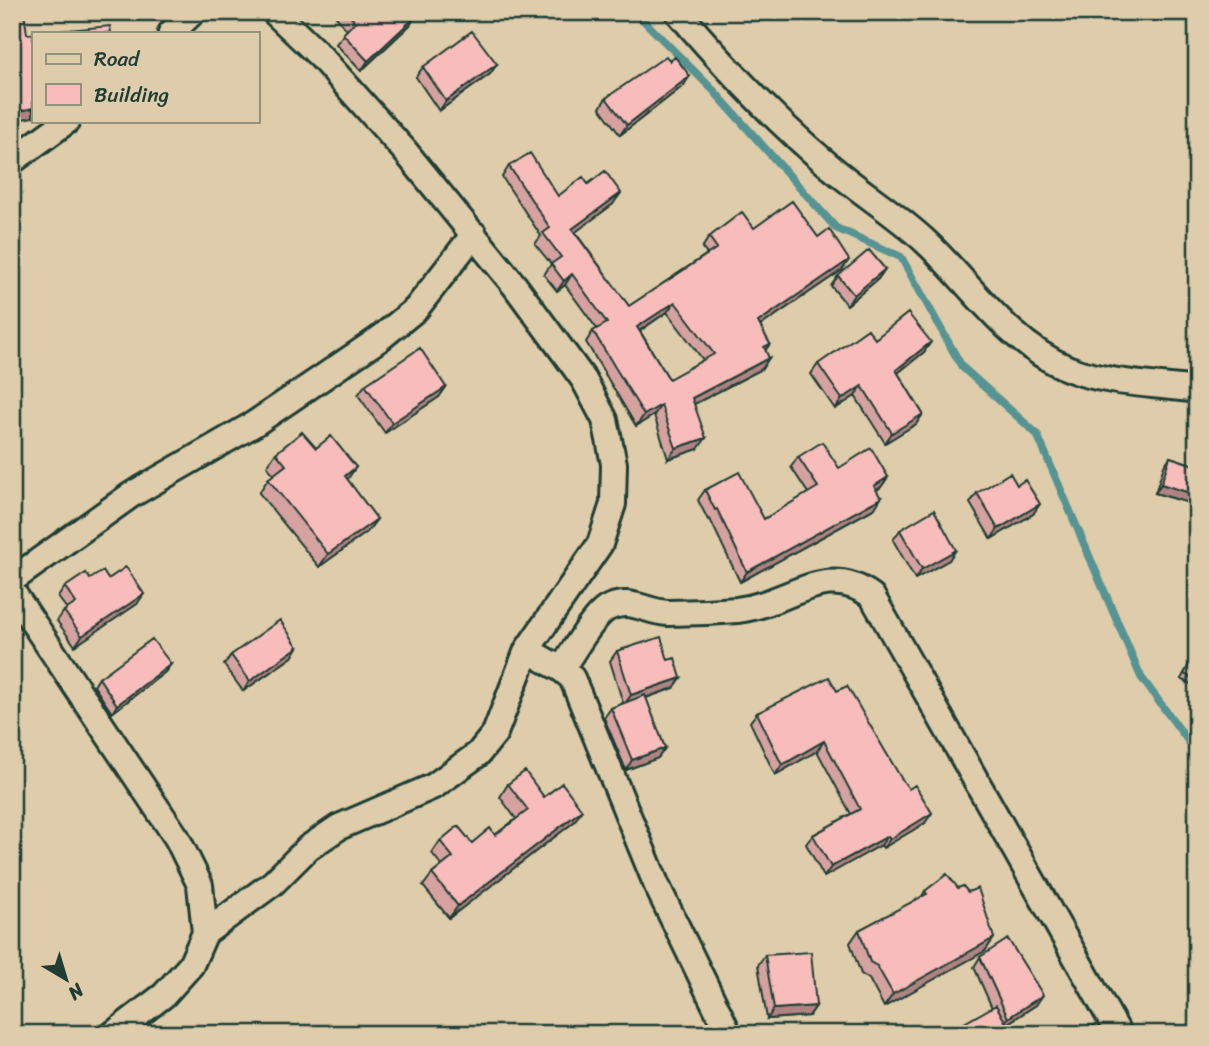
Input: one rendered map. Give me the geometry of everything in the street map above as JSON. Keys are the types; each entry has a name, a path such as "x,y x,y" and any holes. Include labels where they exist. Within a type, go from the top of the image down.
{"street":[{"path":"205,933 273,883 308,848 339,827 433,786 478,754 495,733 527,650 600,544 613,504 614,464 605,420 584,380 474,234 321,57 274,12"},
{"path":"678,12 794,136 849,183 916,232 948,262 1005,326 1046,357 1090,375 1197,390"},
{"path":"12,161 66,122"},
{"path":"12,580 131,495 254,424 379,339 416,309 474,234"},
{"path":"561,668 605,610 625,603 664,612 723,611 771,604 820,583 840,580 856,584 872,596 1119,1034"},
{"path":"12,591 177,838 200,885 205,933 191,965 164,995 113,1034"},
{"path":"527,650 561,668 572,678 579,691 591,729 657,886 730,1034"}],"building":[{"path":"12,12 24,12 27,34 32,33 32,108 12,113"},
{"path":"347,12 414,12 417,15 368,61 343,34 355,22"},
{"path":"110,26 111,32 47,32"},
{"path":"472,31 497,64 446,101 423,67"},
{"path":"666,56 670,61 675,57 690,76 627,125 606,98"},
{"path":"530,153 558,196 583,177 588,184 605,171 621,193 572,229 629,306 717,248 709,237 742,212 754,228 792,201 818,237 829,229 849,260 758,322 770,344 764,347 769,358 692,398 706,438 676,448 661,405 644,415 593,331 607,323 572,274 564,281 551,264 561,257 543,233 550,228 509,166","holes":["675,302 714,354 669,379 637,327"]},
{"path":"869,250 885,269 854,295 838,276"},
{"path":"908,313 931,342 896,370 923,414 892,433 862,386 842,399 818,364 868,329 875,339"},
{"path":"420,348 446,387 392,423 365,385"},
{"path":"302,432 316,448 331,436 356,467 345,476 377,519 328,554 268,479 286,465 276,453"},
{"path":"822,442 839,468 871,448 888,477 874,486 881,498 747,572 705,490 739,472 764,519 818,487 798,457"},
{"path":"1170,457 1197,466 1197,495 1161,484"},
{"path":"1010,473 1017,485 1025,480 1040,504 998,529 977,493"},
{"path":"934,510 956,550 922,569 900,530"},
{"path":"126,567 144,594 82,636 64,611 76,603 65,587 86,573 90,579 103,571 108,579"},
{"path":"280,620 298,647 250,681 231,655"},
{"path":"661,637 668,660 675,658 681,678 631,695 617,651"},
{"path":"152,639 171,664 117,705 99,678"},
{"path":"1194,656 1197,656 1197,680 1184,674"},
{"path":"829,677 837,691 847,686 901,778 909,789 915,785 932,813 890,839 888,836 831,867 813,835 860,809 824,741 782,765 757,713"},
{"path":"645,695 665,748 632,760 611,708"},
{"path":"525,771 544,797 562,783 582,810 458,906 432,874 453,857 440,841 458,826 472,843 490,828 495,835 528,810 508,784"},
{"path":"947,874 958,888 963,886 968,892 978,888 994,938 893,994 877,966 870,962 859,930 927,894 925,891"},
{"path":"1008,939 1043,995 1008,1018 980,957"},
{"path":"811,952 816,1006 774,1009 765,955"},
{"path":"996,1005 1006,1023 988,1034 945,1034"},
{"path":"1094,1025 1099,1034 1071,1034"}],"waterway":[{"path":"635,12 714,91 836,228 901,257 962,367 1037,434 1141,677 1197,753"}]}
